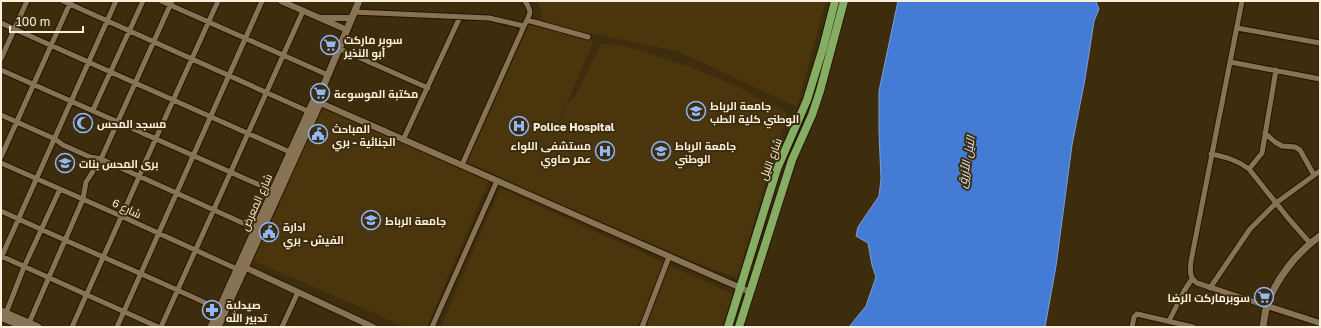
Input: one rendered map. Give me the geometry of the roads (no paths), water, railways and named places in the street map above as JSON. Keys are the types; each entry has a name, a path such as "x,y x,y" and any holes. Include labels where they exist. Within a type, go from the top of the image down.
{"main road":[{"name":"شارع المعرض","path":"212,327 222,310 242,268 294,154 340,49 359,1"},
{"name":"شارع النيل","path":"728,327 777,169 807,100 823,48 835,1"},
{"name":"شارع النيل","path":"739,327 792,160 812,114 820,91 844,1"},
{"name":"شارع المعرض","path":"242,268 256,229 273,191 294,154"},
{"path":"1263,327 1267,306 1274,289 1310,243 1320,236"},
{"name":"شارع المعرض","path":"218,327 222,310"},
{"path":"2,314 21,325"},
{"path":"2,314 21,325 38,327"}],"street":[{"path":"1,59 27,1"},
{"path":"63,1 71,3 107,21 312,113"},
{"path":"116,1 73,101 1,257 49,277 158,327"},
{"path":"93,110 143,1"},
{"path":"161,1 171,3 245,39 328,75"},
{"path":"72,327 218,1"},
{"path":"117,327 262,1"},
{"path":"282,1 294,4 303,11 347,30"},
{"path":"462,165 531,13 525,1"},
{"path":"1242,1 1211,154 1190,271 1192,279 1197,283 1320,323"},
{"path":"1,157 71,3"},
{"path":"21,325 49,277 84,199 86,182 101,159 171,3"},
{"path":"161,327 303,11"},
{"path":"320,18 353,15 489,18 524,26"},
{"path":"403,140 460,17"},
{"path":"527,20 588,37"},
{"path":"1,23 294,154"},
{"path":"1237,28 1320,43"},
{"path":"340,49 428,88"},
{"path":"1230,62 1320,78"},
{"path":"1,70 273,191"},
{"path":"1249,169 1262,153 1276,70"},
{"path":"317,102 750,292"},
{"path":"1,115 55,139 63,145 90,157 101,159 256,229"},
{"path":"1265,133 1282,146 1295,147 1300,150 1314,175"},
{"path":"1211,154 1231,158 1240,162 1249,169 1310,243"},
{"name":"شارع 6","path":"1,163 195,250 242,268"},
{"path":"1210,288 1250,229 1276,203 1320,171"},
{"path":"432,327 497,181"},
{"path":"2,314 60,189"},
{"path":"1,211 222,310"},
{"path":"642,327 669,257"},
{"path":"242,268 298,292 370,326"},
{"path":"1169,321 1184,291 1192,279"},
{"path":"282,327 298,292"},
{"path":"1132,327 1134,317 1137,314 1193,327"}],"water":[{"name":"النيل الأزرق","path":"898,1 1096,1 1099,9 1094,21 1085,79 1072,145 1056,266 1045,327 849,327 866,306 876,277 868,243 856,236 858,227 879,196 881,179 879,91"}],"place":[{"name":"سوبر ماركت أبو النذير","path":"330,45"},
{"name":"مكتبة الموسوعة","path":"320,93"},
{"name":"جامعة الرباط الوطني كلية الطب","path":"696,111"},
{"name":"مسجد المحس","path":"83,123"},
{"name":"Police Hospital","path":"519,126"},
{"name":"المباحث الجنائية - بري","path":"318,134"},
{"name":"مستشفى اللواء عمر صاوي","path":"605,151"},
{"name":"جامعة الرباط الوطني","path":"661,151"},
{"name":"برى المحس بنات","path":"65,163"},
{"name":"جامعة الرباط","path":"371,220"},
{"name":"ادارة الفيش - بري","path":"269,232"},
{"name":"سوبرماركت الرضا","path":"1264,297"},
{"name":"صيدلية تدبير الله","path":"212,310"}]}
